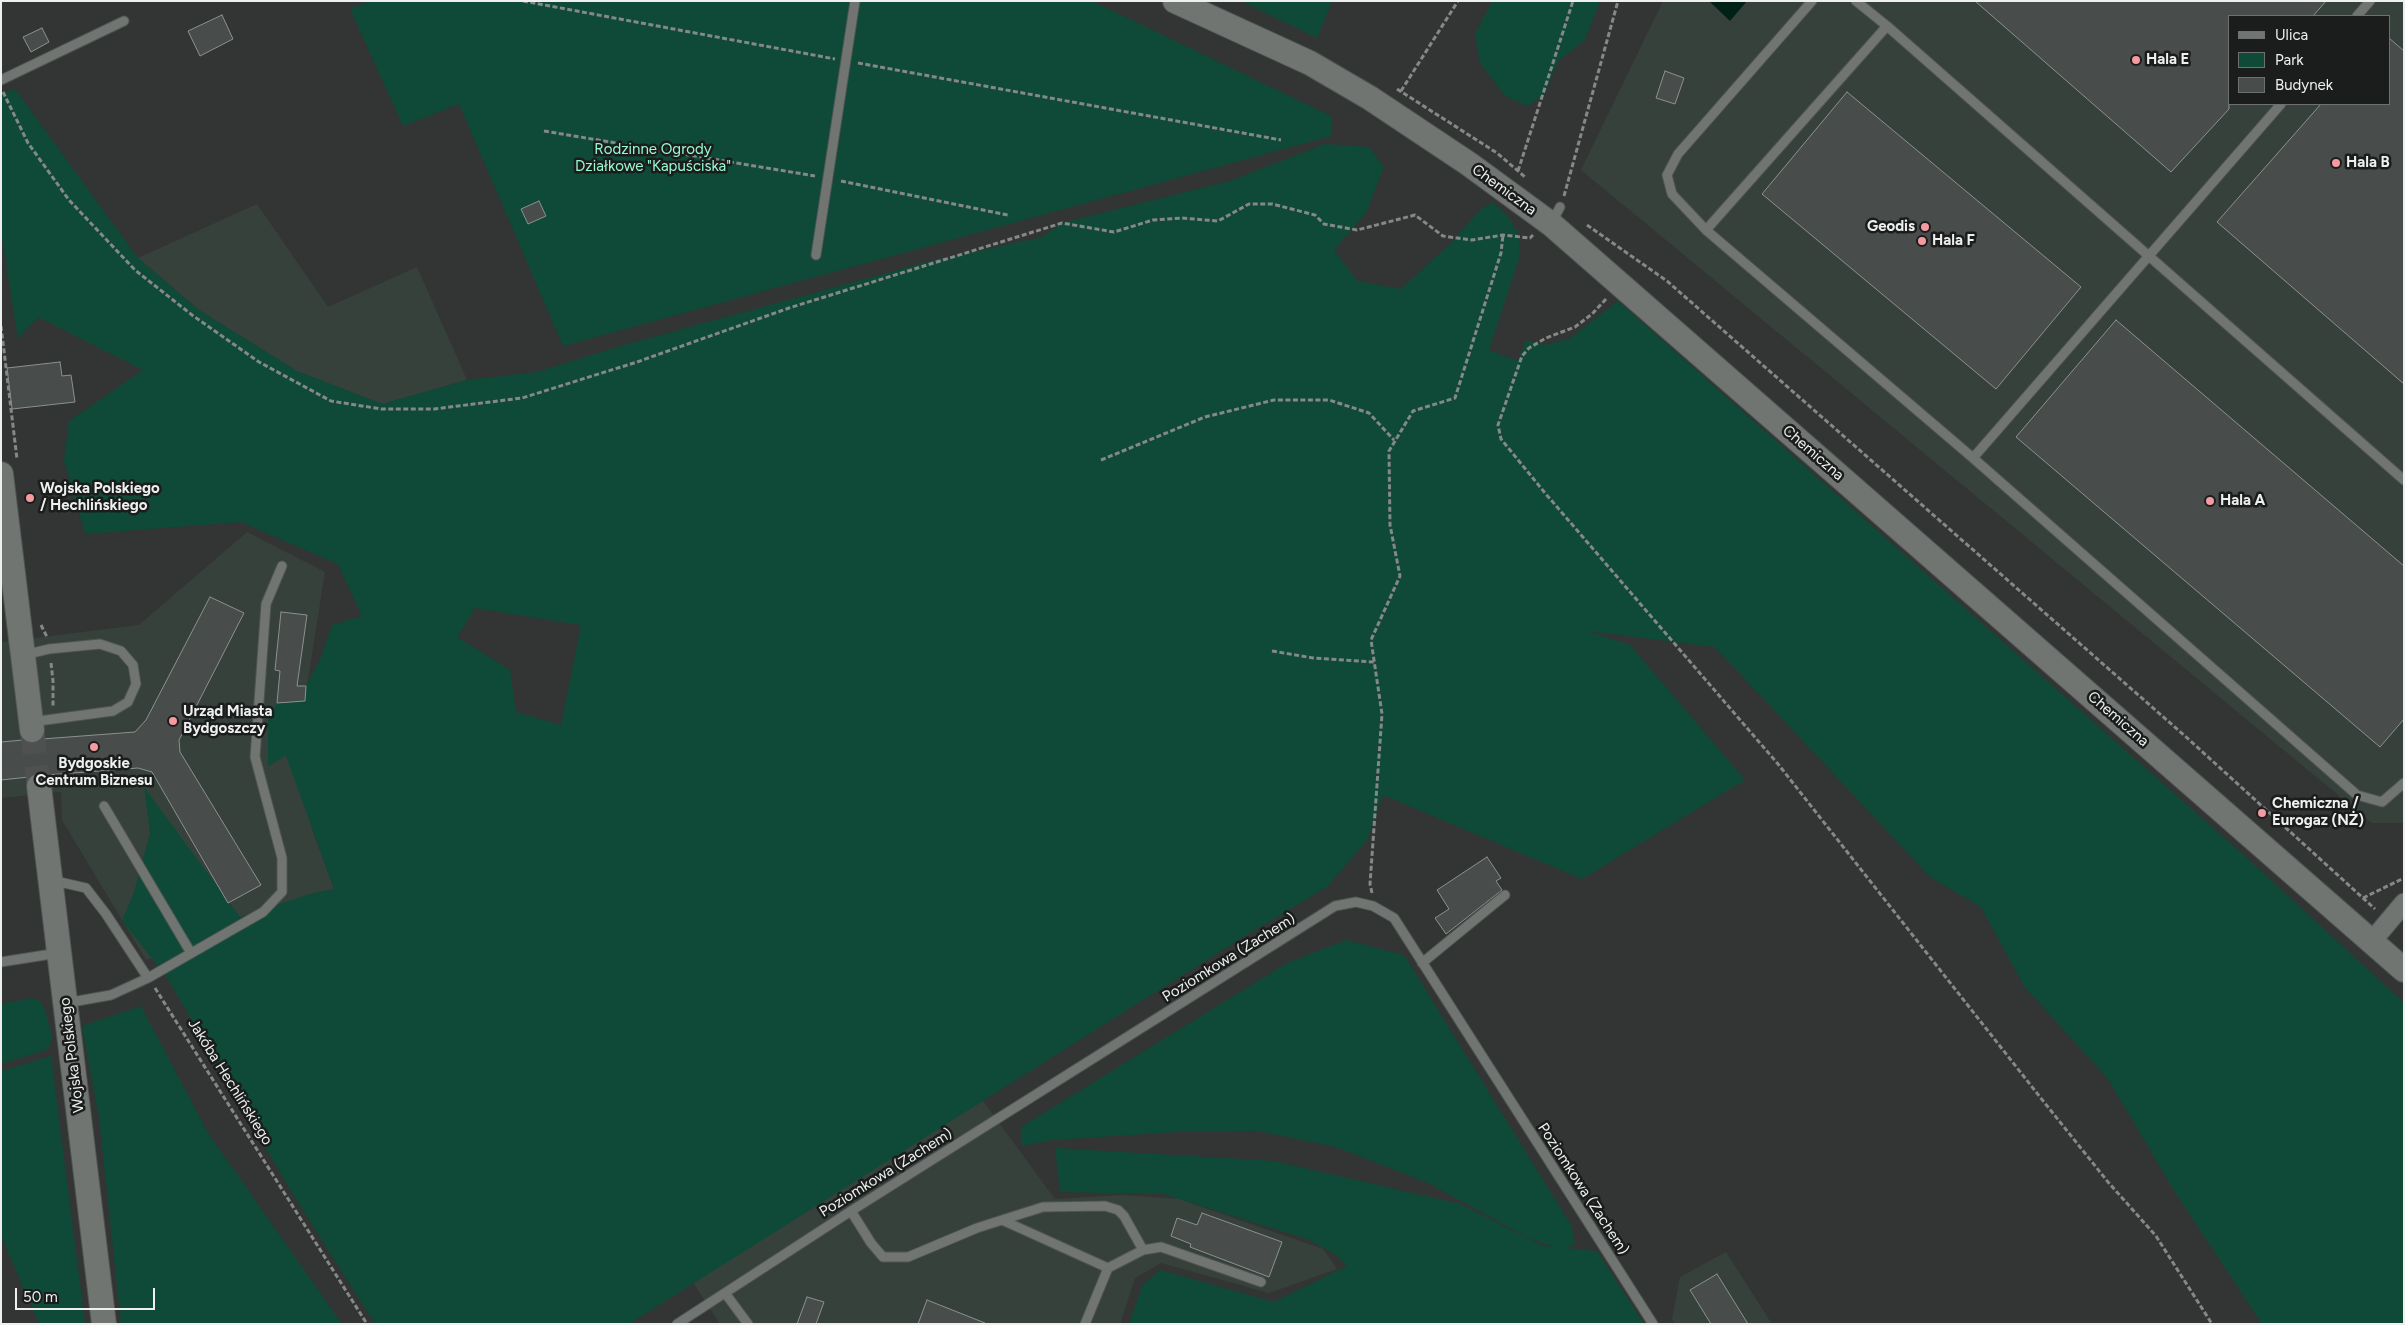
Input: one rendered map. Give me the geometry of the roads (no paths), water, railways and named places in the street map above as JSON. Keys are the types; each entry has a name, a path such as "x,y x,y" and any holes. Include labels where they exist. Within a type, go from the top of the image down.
{"street":[{"name":"Chemiczna","path":"1175,1 1310,63 1387,109 1469,164 1556,216 1620,284 2404,970"},
{"path":"1,474 32,726"},
{"name":"Wojska Polskiego","path":"39,786 104,1324"},
{"path":"2372,941 2404,903"}],"lane":[{"path":"816,255 855,1"},
{"path":"1812,1 1678,154 1667,175 1672,194 1706,230 1973,458 2357,795 2382,802 2404,783"},
{"path":"1856,1 1887,26 2404,480"},
{"path":"2358,15 2370,1"},
{"path":"1,80 124,21"},
{"path":"1706,230 1887,26"},
{"path":"1973,458 2280,105"},
{"path":"65,1003 111,995 148,978 263,912 282,892 282,858 255,757 266,604 282,566"},
{"path":"22,656 49,649 100,644 121,651 133,665 136,684 128,702 112,711 32,726"},
{"path":"104,806 190,953"},
{"path":"50,880 86,888 106,914 148,978"},
{"path":"1422,963 1505,895"},
{"name":"Poziomkowa (Zachem)","path":"677,1324 851,1211 1335,906 1356,902 1374,906 1394,918 1653,1324"},
{"path":"1,962 59,953"},
{"path":"851,1211 871,1243 883,1257 908,1257 977,1228 1043,1207 1105,1206 1118,1210 1124,1216 1143,1250"},
{"path":"1002,1220 1108,1268"},
{"path":"1085,1324 1108,1268 1143,1250 1161,1247 1261,1282"},
{"path":"725,1293 748,1324"}],"tunnel":[{"path":"32,730 39,786"}],"place":[{"name":"Hala E","path":"2136,60"},
{"name":"Hala B","path":"2336,163"},
{"name":"Geodis","path":"1925,227"},
{"name":"Hala F","path":"1922,241"},
{"name":"Wojska Polskiego / Hechlińskiego","path":"30,498"},
{"name":"Hala A","path":"2210,501"},
{"name":"Urząd Miasta Bydgoszczy","path":"173,721"},
{"name":"Bydgoskie Centrum Biznesu","path":"94,747"},
{"name":"Chemiczna / Eurogaz (NŻ)","path":"2262,813"}],"park label":[{"name":"Rodzinne Ogrody Działkowe \"Kapuściska\"","path":"653,158"}]}
